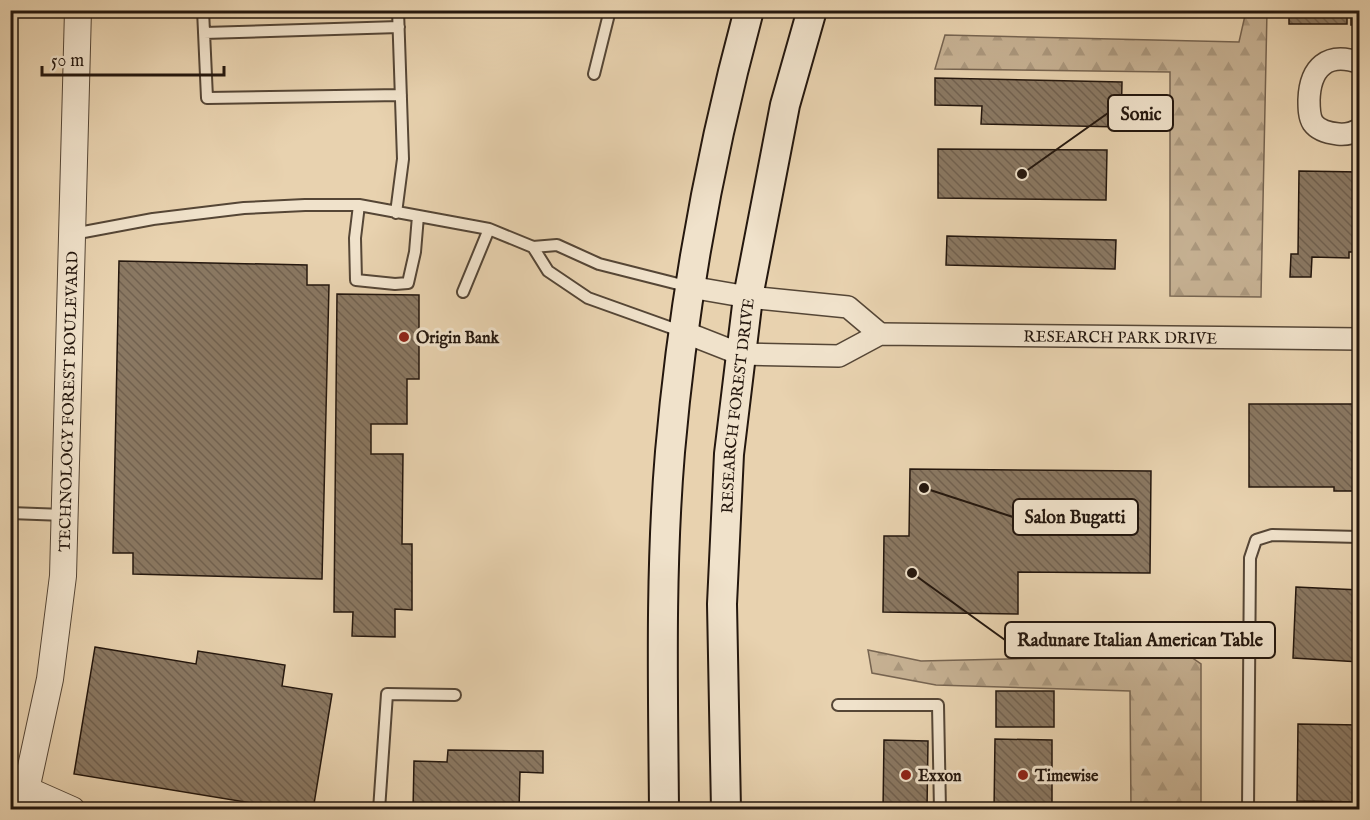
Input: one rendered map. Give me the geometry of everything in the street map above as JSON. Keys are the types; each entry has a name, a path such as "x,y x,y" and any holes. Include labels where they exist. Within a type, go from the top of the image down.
{"main road":[{"path":"664,810 662,602 670,452 690,288 727,91 749,10"},
{"name":"RESEARCH FOREST DRIVE","path":"726,810 722,604 729,454 748,297 785,105 812,10"}],"street":[{"name":"TECHNOLOGY FOREST BOULEVARD","path":"21,798 50,679 63,576 78,10"},
{"path":"1359,63 1348,59 1331,59 1317,68 1310,83 1309,108 1313,123 1328,133 1345,135 1359,129"},
{"path":"690,288 748,297 848,307 880,334"},
{"name":"RESEARCH PARK DRIVE","path":"684,332 740,354 839,356 880,334 1359,339"},
{"path":"21,798 72,810"}],"lane":[{"path":"203,10 207,98 401,95"},
{"path":"396,213 403,159 398,10"},
{"path":"594,74 610,10"},
{"path":"204,33 399,27"},
{"path":"359,205 355,238 356,280 408,283 415,252 418,216"},
{"path":"72,234 153,219 244,208 359,205 489,229 533,247 557,245 599,264 690,288"},
{"path":"463,292 489,229"},
{"path":"533,247 548,271 588,298 684,332"},
{"path":"10,513 64,515"},
{"path":"1248,810 1250,558 1256,540 1272,535 1359,537"},
{"path":"379,810 387,694 455,695"},
{"path":"838,705 938,705 940,810"}],"green space":[{"path":"1246,11 1267,11 1261,297 1170,296 1170,72 935,69 945,35 1239,42"},
{"path":"868,650 921,661 1188,655 1201,664 1201,809 1131,809 1130,691 936,685 872,673"}],"building":[{"path":"1289,10 1347,10 1347,24 1289,24"},
{"path":"1351,10 1360,10 1360,25 1351,25"},
{"path":"935,78 1122,82 1121,127 981,124 982,106 935,105"},
{"path":"938,149 1107,150 1106,200 938,198"},
{"path":"1299,171 1360,172 1360,252 1349,252 1349,258 1312,257 1311,277 1290,277 1291,254 1298,254"},
{"path":"947,236 1116,240 1115,269 946,265"},
{"path":"119,261 307,265 307,285 329,285 322,579 133,574 133,553 113,553"},
{"path":"337,294 419,295 419,379 407,379 407,424 371,424 371,454 403,454 402,544 412,544 412,610 395,609 395,637 352,636 353,612 334,612"},
{"path":"1249,404 1360,404 1360,491 1334,491 1334,487 1249,487"},
{"path":"910,469 1151,471 1150,573 1018,572 1018,614 883,612 884,536 909,536"},
{"path":"1296,587 1360,590 1360,662 1293,658"},
{"path":"95,647 196,664 198,651 285,665 282,686 332,694 313,810 294,810 74,774"},
{"path":"996,691 1054,691 1054,727 996,727"},
{"path":"1298,724 1360,725 1360,802 1297,801"},
{"name":"Timewise","path":"995,739 1052,740 1052,810 994,810"},
{"name":"Exxon","path":"884,740 928,741 927,810 883,810"},
{"path":"448,750 543,751 543,773 520,772 519,810 413,810 414,761 447,762"}],"place":[{"name":"Sonic","path":"1022,174"},
{"name":"Origin Bank","path":"404,337"},
{"name":"Salon Bugatti","path":"924,488"},
{"name":"Radunare Italian American Table","path":"912,573"},
{"name":"Exxon","path":"906,775"},
{"name":"Timewise","path":"1023,775"}]}
